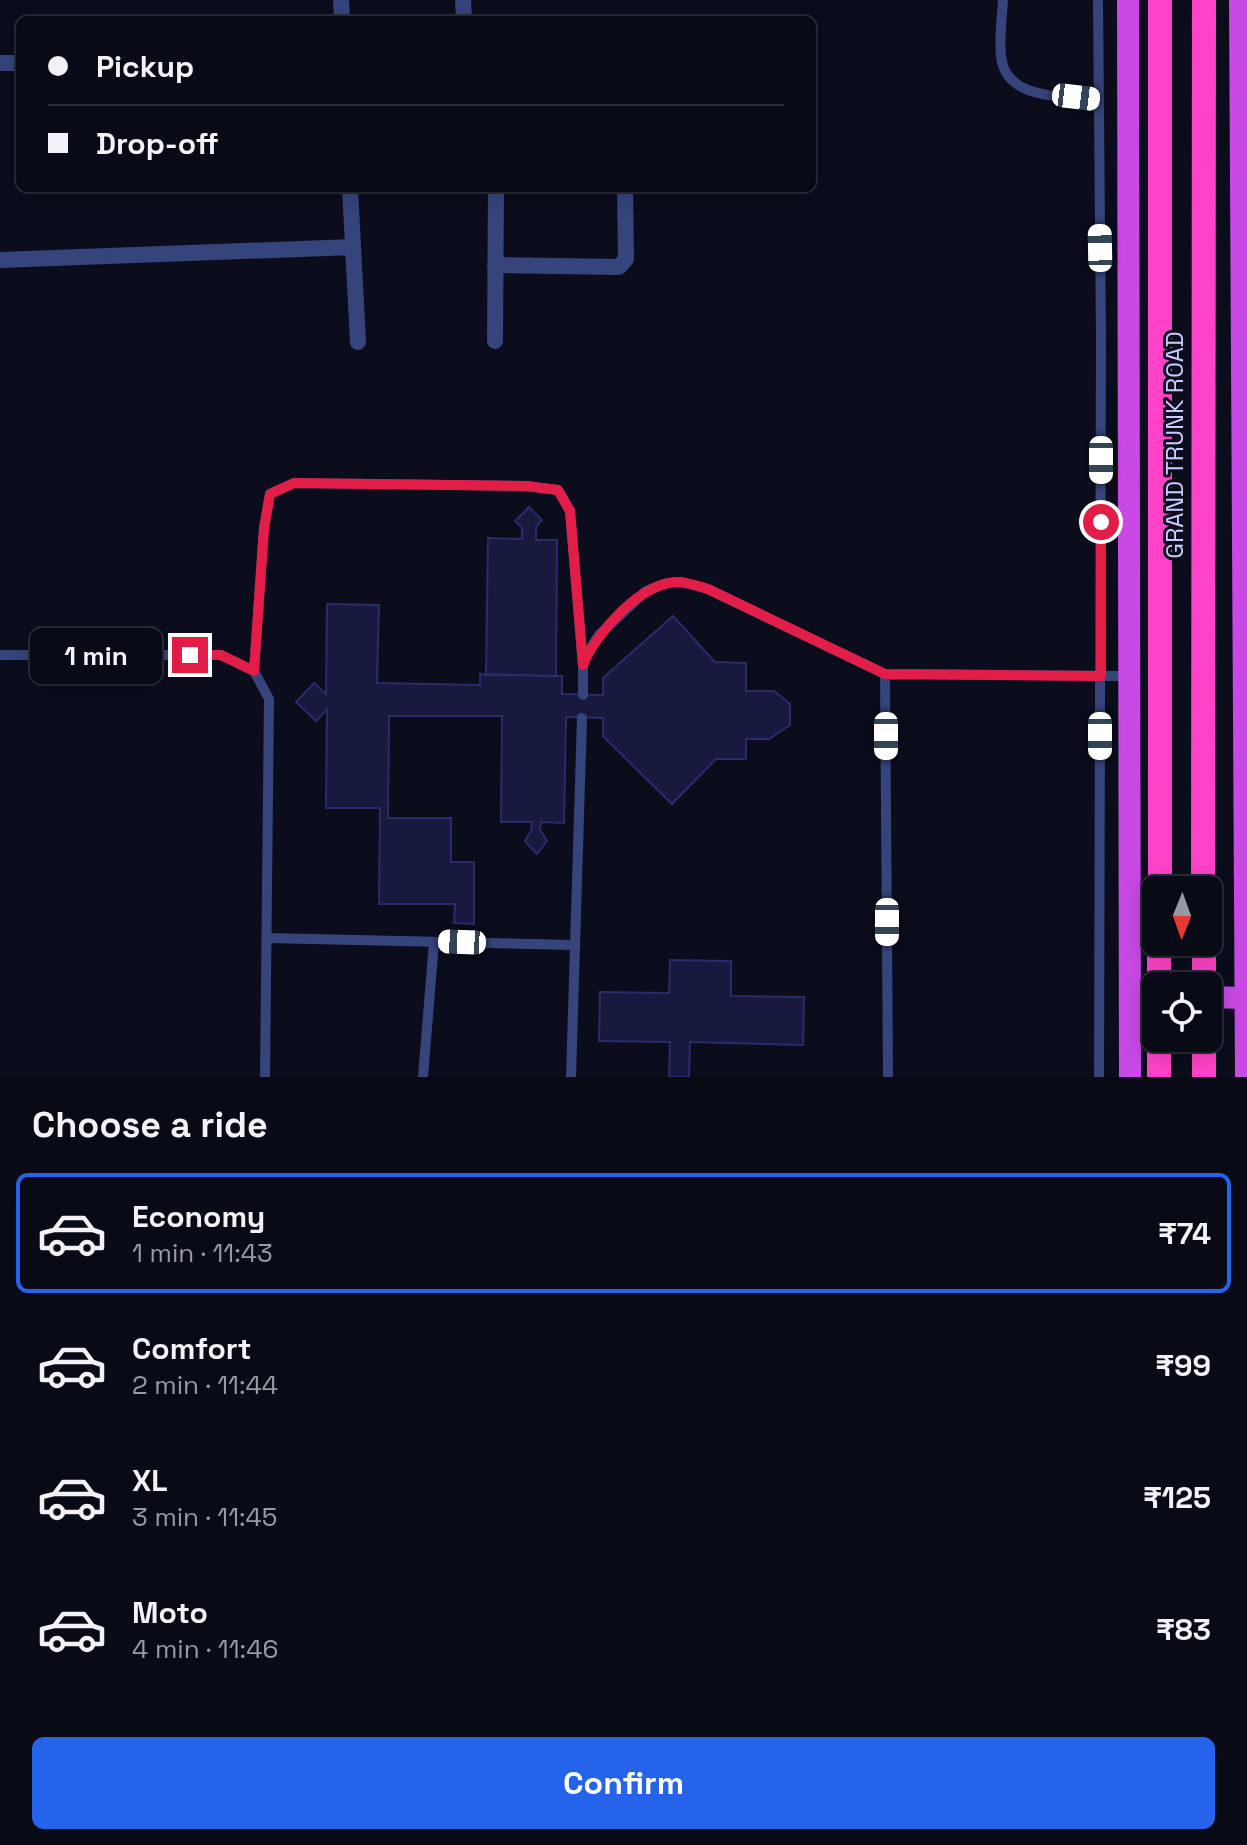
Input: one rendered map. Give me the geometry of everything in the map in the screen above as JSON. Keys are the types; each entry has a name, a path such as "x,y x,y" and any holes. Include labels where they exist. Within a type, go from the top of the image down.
{"highway":[{"path":"1128,0 1130,1077"},
{"name":"GRAND TRUNK ROAD","path":"1160,0 1160,876"},
{"name":"GRAND TRUNK ROAD","path":"1203,876 1204,0"},
{"path":"1242,12 1246,1077"},
{"path":"1130,996 1142,996"},
{"path":"1222,997 1245,998"},
{"path":"1159,1052 1159,1077"},
{"path":"1204,1052 1204,1077"}],"street":[{"path":"350,192 358,342"},
{"path":"495,341 496,192"},
{"path":"495,265 619,267 626,259 625,192"},
{"path":"0,260 353,247"}],"lane":[{"path":"1003,0 1001,58 1006,73 1018,87 1032,92 1099,99"},
{"path":"1098,0 1099,1077"},
{"path":"265,1077 269,699 254,671 264,528 270,494 294,483 526,486 558,490 570,511 583,695"},
{"path":"583,665 599,635 646,591 681,582 708,589 885,674 1129,676"},
{"path":"0,655 221,655 254,671"},
{"path":"885,674 888,1077"},
{"path":"571,1077 582,718"},
{"path":"267,938 575,945"},
{"path":"423,1077 434,942"}],"building":[{"path":"529,507 542,520 536,527 536,540 557,540 556,676 486,675 488,538 522,539 522,528 515,521"},
{"path":"327,604 379,605 377,683 480,685 480,674 562,676 562,694 603,695 603,678 673,616 715,662 746,663 746,691 774,691 790,704 790,725 769,739 746,739 746,759 716,759 672,804 603,736 603,718 566,717 564,823 541,822 540,830 547,841 537,854 525,841 532,822 501,822 502,716 389,716 388,818 451,818 451,862 474,862 474,924 454,923 455,904 379,904 380,808 326,808 327,709 316,721 296,702 314,683 326,694"},
{"path":"670,960 731,961 731,996 804,997 803,1045 690,1042 689,1077 669,1077 670,1042 599,1041 600,992 669,993"}],"route":[{"path":"190,655 221,655 254,671 264,528 270,494 294,483 526,486 558,490 570,511 583,665 599,635 646,591 667,583 681,582 708,589 885,674 1101,676 1101,522"}]}
